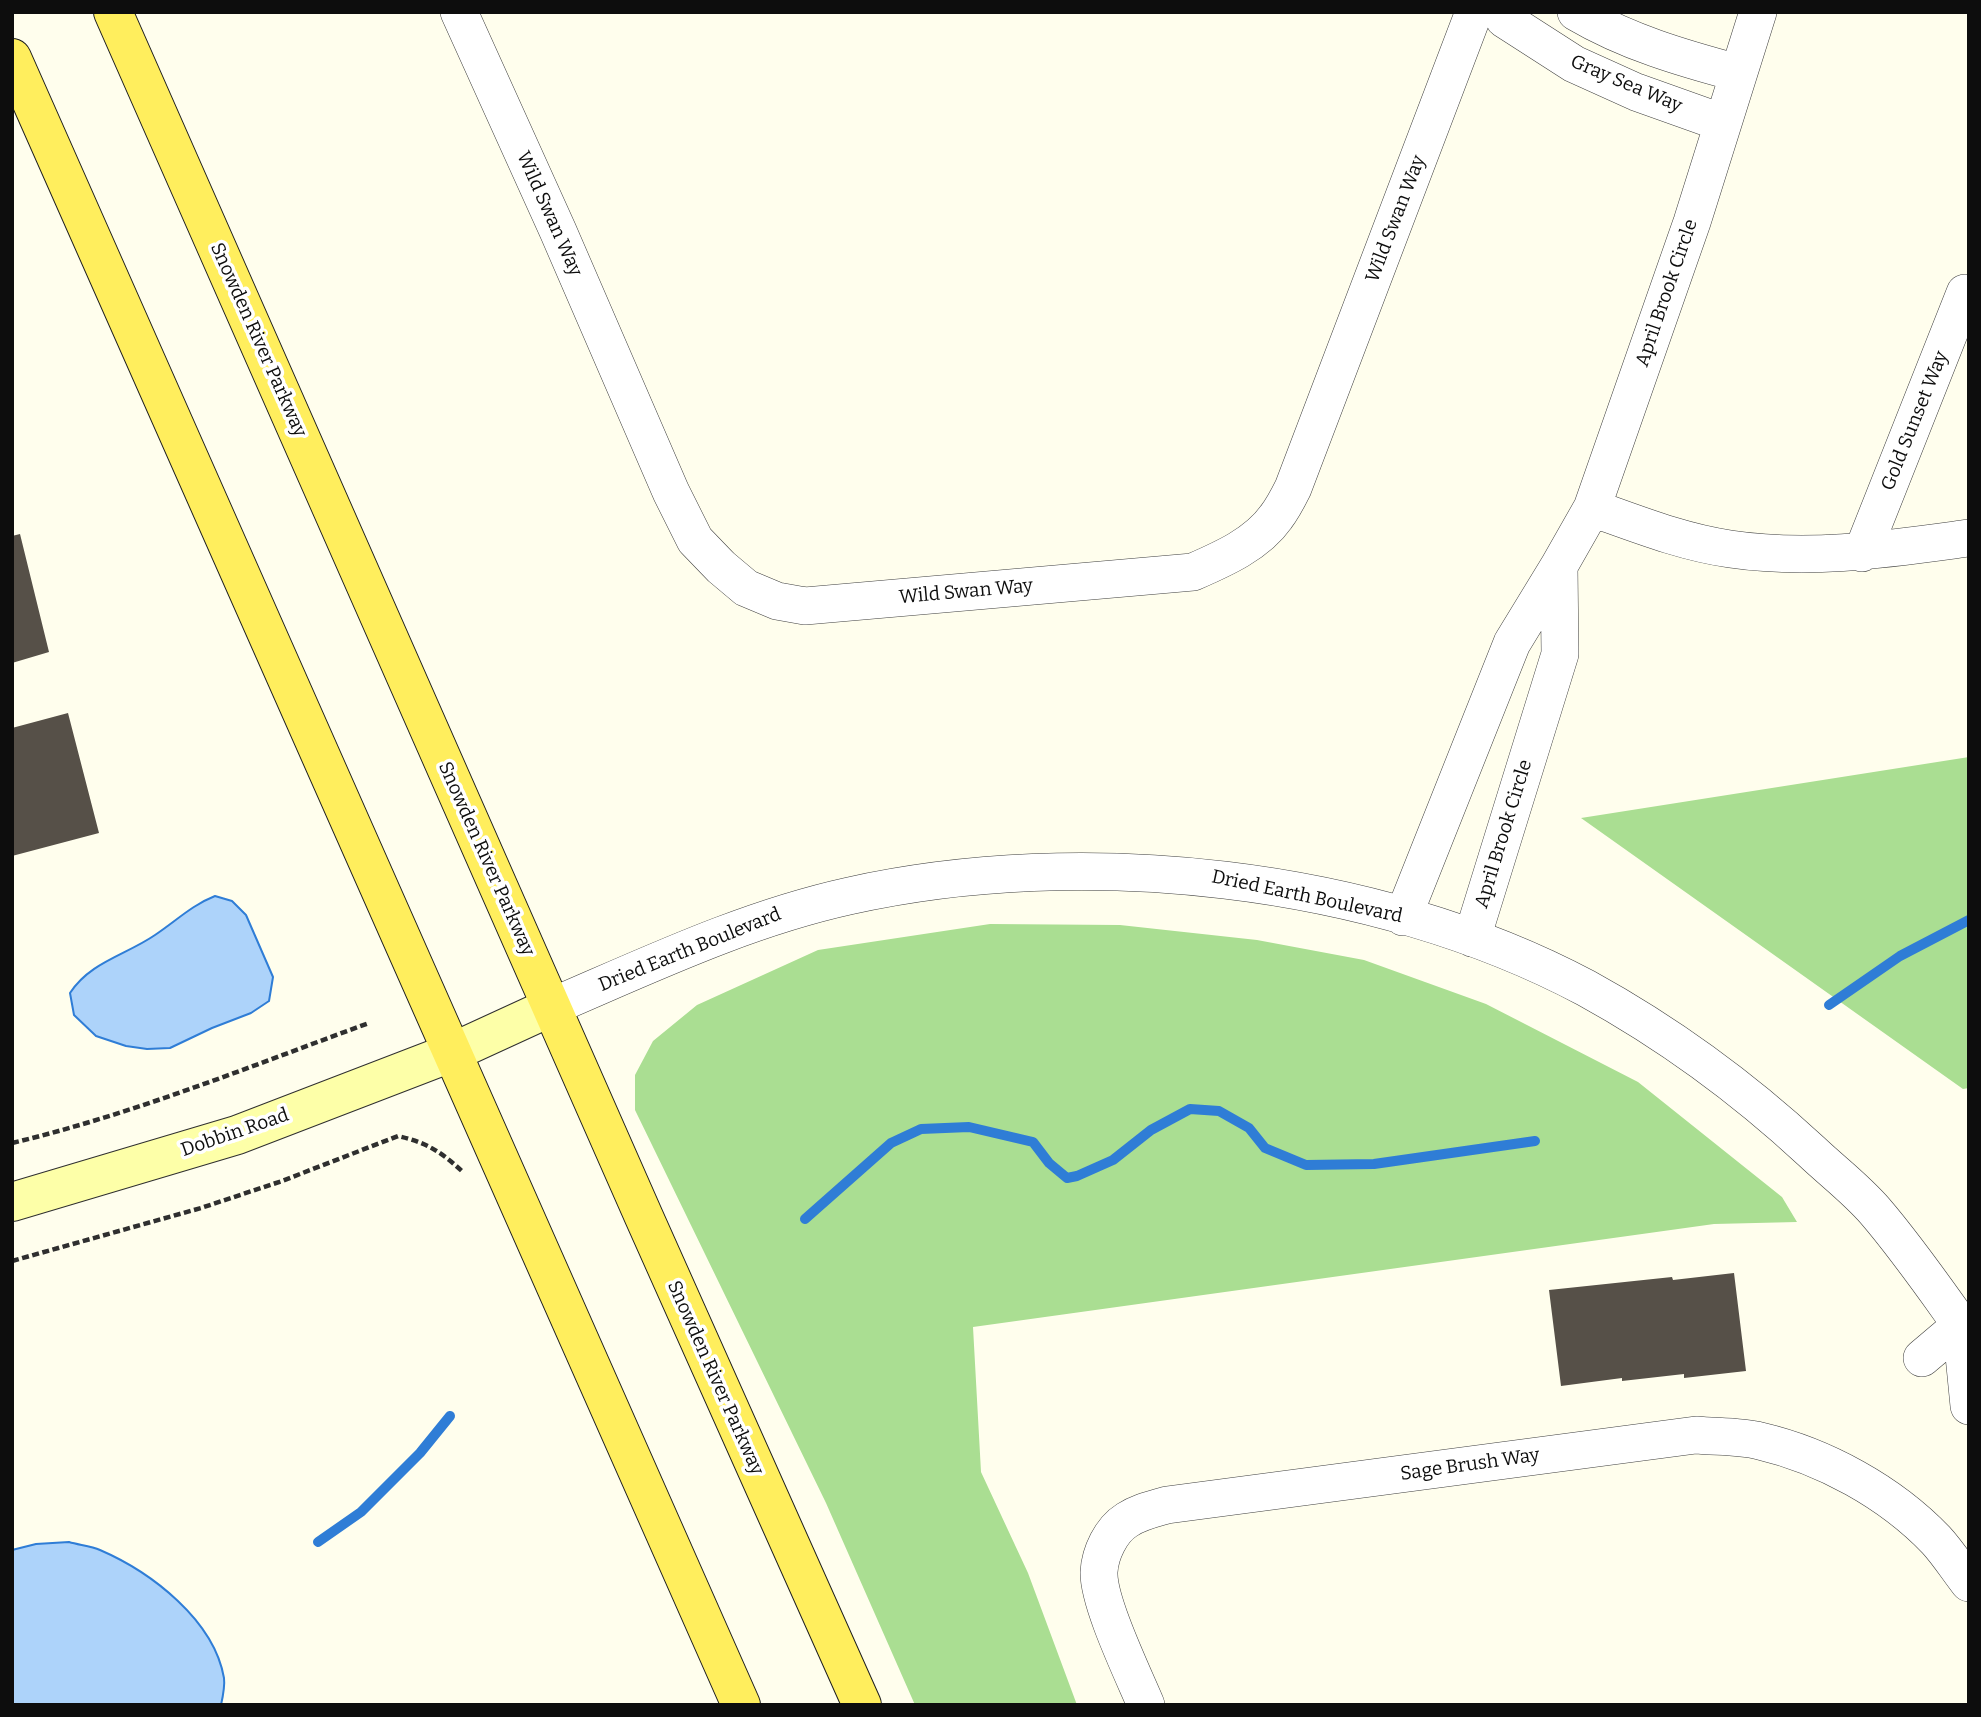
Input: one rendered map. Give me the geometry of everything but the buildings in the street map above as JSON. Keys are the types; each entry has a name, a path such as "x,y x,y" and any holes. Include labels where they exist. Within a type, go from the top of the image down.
{"main road":[{"name":"Snowden River Parkway","path":"113,12 862,1705"},
{"path":"12,58 741,1705"}],"street":[{"name":"Wild Swan Way","path":"459,12 671,492 695,540 746,588 777,601 805,606 1193,572 1226,558 1252,540 1275,519 1293,488 1474,12"},
{"name":"Gray Sea Way","path":"1501,12 1504,19 1574,64 1636,92 1723,123"},
{"path":"1576,12 1600,26 1656,50 1738,73"},
{"name":"April Brook Circle","path":"1403,916 1512,643 1592,508 1692,222 1758,12"},
{"name":"Gold Sunset Way","path":"1862,553 1965,293 1969,294"},
{"path":"1592,508 1668,535 1729,549 1796,555 1862,553 1969,538"},
{"name":"April Brook Circle","path":"1472,939 1560,654 1559,566"},
{"name":"Dried Earth Boulevard","path":"453,1052 708,940 780,914 850,895 933,881 1019,873 1118,871 1203,876 1321,897 1403,916 1444,927 1582,986 1700,1058 1769,1112 1872,1208 1911,1255 1965,1329 1969,1406"},
{"name":"Dobbin Road","path":"12,1202 237,1135 453,1052"},
{"path":"1922,1358 1965,1329"},
{"name":"Sage Brush Way","path":"1146,1705 1107,1609 1099,1573 1103,1551 1125,1521 1145,1511 1167,1505 1696,1435 1759,1440 1804,1455 1852,1476 1893,1502 1936,1540 1969,1583"}],"path":[{"path":"12,1143 104,1118 369,1023"},
{"path":"413,1132 417,1141"},
{"path":"12,1261 201,1208 282,1181 398,1136 439,1151 466,1176"}],"green space":[{"path":"1969,757 1969,1088 1963,1089 1581,818"},
{"path":"990,924 1120,925 1257,940 1364,960 1486,1004 1638,1082 1782,1197 1797,1222 1714,1224 973,1327 981,1472 1028,1573 1077,1705 915,1705 826,1503 635,1110 635,1075 653,1041 697,1005 818,950"}],"water":[{"path":"215,896 232,901 246,915 273,977 269,1001 251,1013 170,1048 126,1046 96,1036 74,1015 70,993 78,982 98,966 144,942 191,909"},
{"path":"69,1542 93,1547 120,1559 159,1585 194,1618 218,1657 224,1678 221,1705 12,1705 12,1550 36,1544"}],"waterway":[{"path":"1829,1005 1900,956 1969,920"},
{"path":"805,1219 891,1143 921,1129 969,1127 1033,1142 1049,1163 1067,1178 1113,1160 1151,1130 1190,1109 1219,1111 1249,1128 1265,1148 1306,1165 1374,1164 1535,1141"},
{"path":"318,1542 361,1512 420,1453 450,1416"}]}
